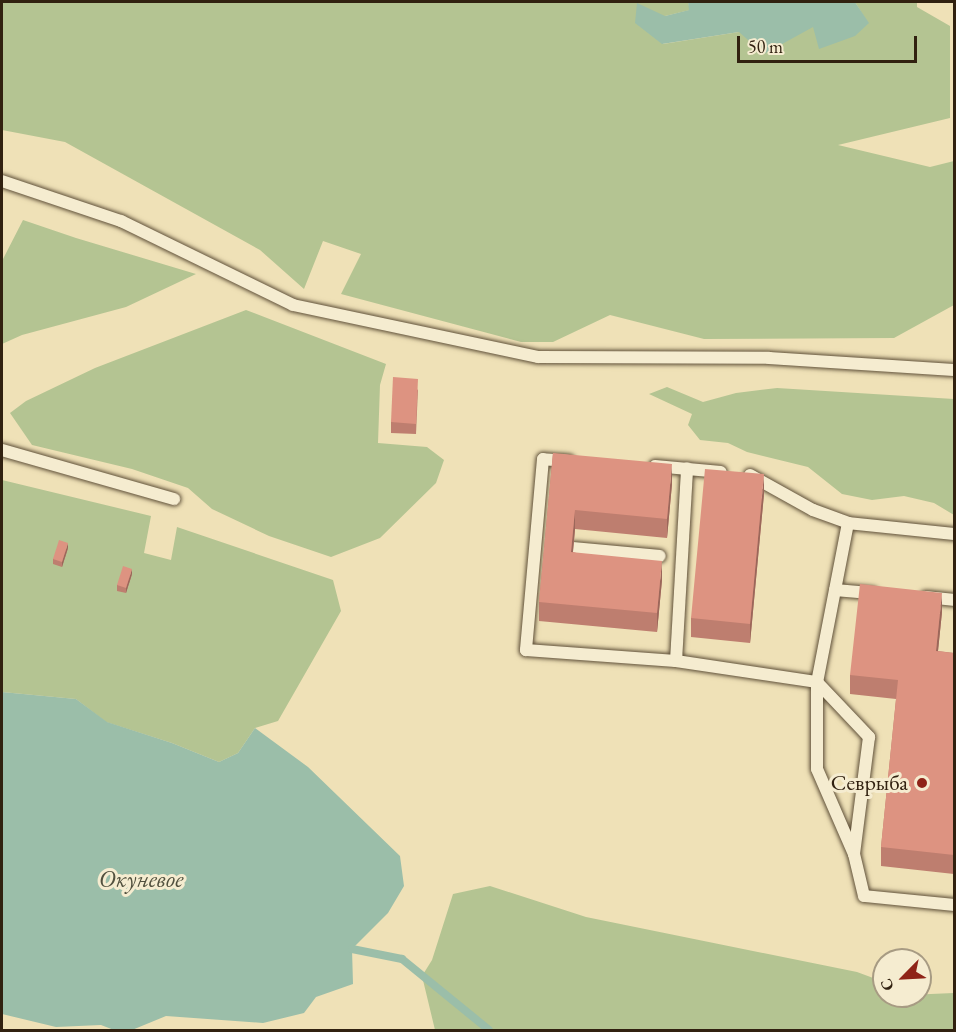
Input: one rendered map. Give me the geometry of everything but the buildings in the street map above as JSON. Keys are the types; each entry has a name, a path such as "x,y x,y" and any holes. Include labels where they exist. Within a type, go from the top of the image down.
{"lane":[{"path":"2,181 121,221 293,305 538,357 769,358 954,370"},
{"path":"2,450 174,499"},
{"path":"587,462 543,459 540,548 526,650 676,661 817,682 869,737 854,854"},
{"path":"643,466 748,474 813,510 848,523 954,534"},
{"path":"676,661 687,468"},
{"path":"848,523 817,682 817,769 854,854 864,896 954,905"},
{"path":"573,548 660,556"},
{"path":"835,590 883,594"},
{"path":"918,597 954,600"}],"shaded area":[{"path":"2,2 688,2 690,10 665,16 663,44 739,32 868,23 855,2 917,2 917,7 950,26 950,118 838,145 930,167 954,161 954,305 894,338 704,339 610,315 553,342 521,342 341,294 361,254 323,241 304,289 260,250 65,142 2,130"},
{"path":"23,220 196,274 126,307 22,335 2,344 2,261"},
{"path":"246,310 386,364 380,385 378,443 427,447 444,460 436,483 380,538 331,557 269,536 212,509 188,488 132,469 32,445 10,413 26,401 95,368"},
{"path":"667,387 703,402 736,393 777,388 954,399 954,515 934,503 904,496 872,500 842,494 808,467 747,452 728,443 700,440 688,425 692,414 649,394"},
{"path":"2,480 151,516 144,553 171,560 177,527 333,580 341,611 278,721 255,728 238,753 219,762 172,743 106,722 76,699 2,692"},
{"path":"490,886 586,917 857,972 872,978 872,1008 932,1008 932,994 954,993 954,1030 435,1030 422,976 432,960 453,894"}],"water":[{"path":"688,2 855,2 869,23 855,36 819,49 813,27 764,54 739,32 662,44 635,23 637,3 665,16 689,10"},
{"name":"Окуневое","path":"2,692 76,699 107,722 172,743 219,762 238,753 255,728 308,767 400,856 404,886 388,913 352,949 353,984 316,997 304,1013 263,1023 166,1016 132,1030 114,1030 101,1025 56,1027 2,1014"}],"waterway":[{"path":"352,949 402,959 489,1030"}],"place":[{"name":"Севрыба","path":"922,783"}]}
